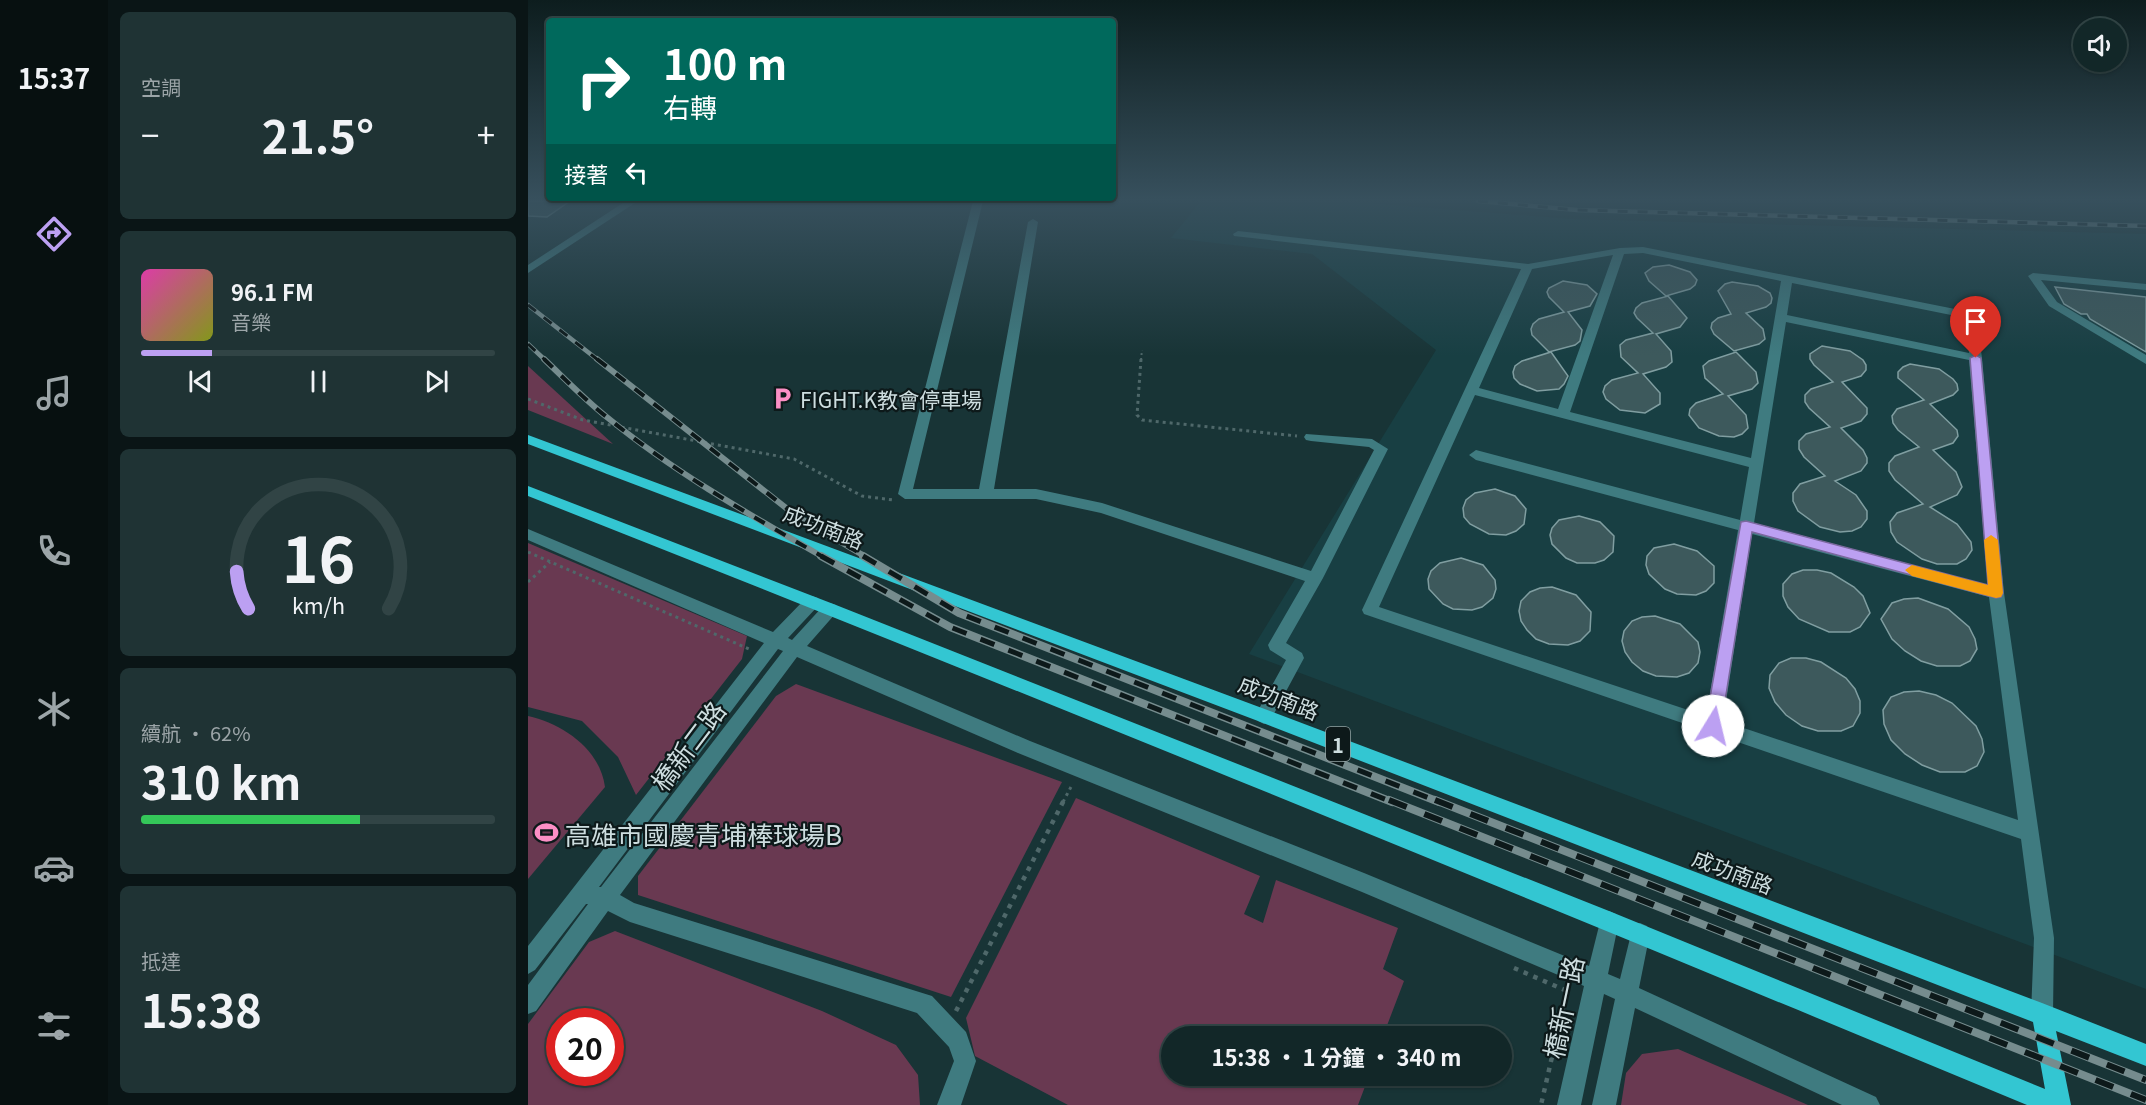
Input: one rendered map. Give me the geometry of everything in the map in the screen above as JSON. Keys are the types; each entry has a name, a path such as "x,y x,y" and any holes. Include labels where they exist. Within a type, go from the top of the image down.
{"main road":[{"name":"成功南路","path":"528,439 1264,716 2146,1055"},
{"path":"528,491 830,609 1640,933 2057,1105"},
{"path":"2042,1014 2057,1105"}],"street":[{"path":"528,270 555,253"},
{"path":"965,253 904,494 986,492 1036,494 1102,508 1315,578"},
{"path":"986,492 1028,253"},
{"path":"1401,253 1528,267 1611,253"},
{"path":"1563,414 1619,253"},
{"path":"1656,253 1786,279 1972,312 1996,593 2044,938 2042,1014"},
{"path":"1528,267 1370,610 2029,833"},
{"path":"2146,287 2033,276 2052,304 2146,360"},
{"path":"1713,726 1786,279"},
{"path":"1780,317 1976,358"},
{"path":"1471,390 1756,464"},
{"path":"1264,716 1296,658 1276,645 1315,578 1381,450 1371,443 1311,437"},
{"path":"1476,455 1996,593"},
{"path":"528,534 794,650 846,669 968,724 1156,802 1364,883 1627,993 1868,1105"},
{"name":"橋新二路","path":"528,963 775,641 812,602"},
{"name":"橋新二路","path":"528,1003 794,650 830,609"},
{"path":"581,893 605,898 630,912 924,1004 958,1040 965,1061 949,1105"},
{"name":"橋新一路","path":"1569,1105 1609,921"},
{"path":"1604,1105 1640,933"}],"path":[{"path":"1142,350 1137,416 1142,420 1311,437"},
{"path":"528,399 583,420 794,459 862,496 895,500 904,494"},
{"path":"528,582 550,562"},
{"path":"947,1029 1074,782"},
{"path":"1540,1105 1567,991"}],"shaded area":[{"path":"1299,253 2146,253 2146,989 1249,654 1436,350 1312,254"},
{"path":"528,366 613,444 528,410"},
{"path":"528,543 747,636 742,659 636,795 618,757 582,721 528,707"},
{"path":"796,684 1062,782 951,997 638,895 638,876 776,696"},
{"name":"高雄市國慶青埔棒球場B","path":"528,716 554,725 578,740 596,761 605,787 528,879"},
{"path":"1076,798 1260,876 1244,914 1263,923 1276,880 1398,928 1383,969 1404,981 1387,1026 1161,1026 1161,1086 1365,1086 1358,1105 1068,1105 975,1056 966,1018"},
{"path":"615,931 822,1011 896,1045 918,1075 920,1105 528,1105 528,1024 589,942"},
{"path":"1678,1049 1808,1105 1621,1105 1626,1073 1642,1054"}],"building":[{"path":"1669,265 1690,272 1697,280 1695,285 1690,289 1666,296 1649,281 1645,273 1653,267"},
{"path":"1563,281 1587,285 1597,294 1590,306 1568,312 1582,330 1580,341 1575,345 1549,352 1532,335 1531,329 1539,319 1564,312 1547,292 1549,288"},
{"path":"1732,282 1758,286 1770,293 1772,298 1771,303 1766,307 1746,313 1763,329 1765,339 1759,344 1734,351 1714,334 1711,328 1712,323 1718,318 1731,314 1718,291 1725,284"},
{"path":"2055,287 2146,297 2146,352 2090,319 2087,314 2081,314 2064,304"},
{"path":"1668,296 1687,318 1680,327 1656,334 1671,351 1672,362 1666,367 1643,374 1660,393 1660,404 1645,413 1620,410 1606,399 1603,392 1605,386 1612,380 1638,373 1621,357 1620,345 1626,340 1653,333 1637,318 1634,313 1636,308 1642,303"},
{"path":"1822,346 1850,351 1866,365 1866,370 1861,376 1842,382 1867,408 1867,414 1861,421 1841,428 1863,450 1867,458 1867,463 1861,471 1835,481 1856,495 1867,511 1867,519 1861,527 1852,531 1840,532 1820,527 1798,511 1793,501 1793,493 1800,484 1825,476 1804,457 1799,449 1799,441 1806,434 1830,427 1805,402 1805,395 1811,389 1833,382 1810,359 1810,354"},
{"path":"1551,352 1568,376 1559,389 1537,391 1520,384 1514,378 1515,366 1522,361"},
{"path":"1736,352 1756,372 1758,383 1752,389 1728,396 1746,415 1748,428 1742,434 1734,437 1719,436 1699,428 1689,415 1690,409 1696,403 1723,394 1705,378 1703,366 1709,361"},
{"path":"1910,364 1939,369 1957,384 1958,390 1953,395 1930,404 1957,430 1958,436 1953,443 1933,450 1956,472 1962,487 1957,495 1930,507 1957,524 1971,542 1972,550 1966,559 1957,564 1937,564 1922,559 1897,542 1891,532 1890,522 1897,513 1923,504 1895,480 1889,471 1889,463 1895,456 1919,447 1898,430 1893,423 1892,416 1897,409 1924,400 1898,378 1898,372"},
{"path":"1495,489 1515,496 1526,509 1524,524 1516,531 1506,535 1489,534 1470,524 1464,517 1463,508 1466,500 1475,493"},
{"path":"1579,516 1600,522 1614,536 1613,552 1604,560 1595,563 1577,563 1566,558 1552,544 1550,535 1552,528 1559,520"},
{"path":"1674,544 1697,551 1714,566 1714,583 1706,591 1696,595 1677,594 1665,589 1649,574 1646,565 1647,556 1654,548"},
{"path":"1461,558 1483,565 1495,580 1496,589 1493,598 1482,607 1472,610 1453,609 1443,604 1429,589 1428,579 1431,571 1440,563"},
{"path":"1803,570 1831,573 1854,587 1863,596 1870,613 1860,627 1850,632 1829,632 1799,619 1788,607 1783,596 1783,584 1792,574"},
{"path":"1552,587 1576,595 1591,612 1590,631 1580,641 1568,645 1549,644 1536,639 1521,621 1519,611 1521,601 1530,592"},
{"path":"1918,598 1948,609 1969,627 1977,649 1970,661 1960,666 1937,666 1921,661 1892,639 1881,619 1892,603"},
{"path":"1655,616 1680,624 1698,642 1700,652 1698,663 1689,673 1677,677 1656,676 1643,671 1625,652 1622,641 1624,631 1632,621"},
{"path":"1791,658 1806,658 1821,662 1846,678 1855,689 1860,701 1860,713 1853,726 1841,731 1818,731 1802,726 1786,715 1775,702 1769,688 1770,675 1779,663"},
{"path":"1919,691 1936,695 1952,703 1976,726 1982,739 1984,752 1977,766 1965,772 1940,772 1922,765 1905,754 1891,740 1884,724 1883,710 1891,697 1904,692"}],"railway":[{"path":"528,305 598,360"},
{"path":"528,344 545,360"},
{"path":"544,359 583,397 659,457 823,557"},
{"path":"597,359 795,515 866,557"},
{"path":"821,556 950,627 1392,802"},
{"path":"863,556 959,613 1439,802"},
{"path":"1389,800 2146,1100"},
{"path":"1435,800 2146,1080"}],"slow traffic":[{"path":"1912,570 1996,593 1991,540"}],"place":[{"name":"FIGHT.K教會停車場","path":"782,399"},
{"name":"高雄市國慶青埔棒球場B","path":"547,833"}],"route":[{"path":"1713,726 1746,526 1996,593 1976,358"}]}
